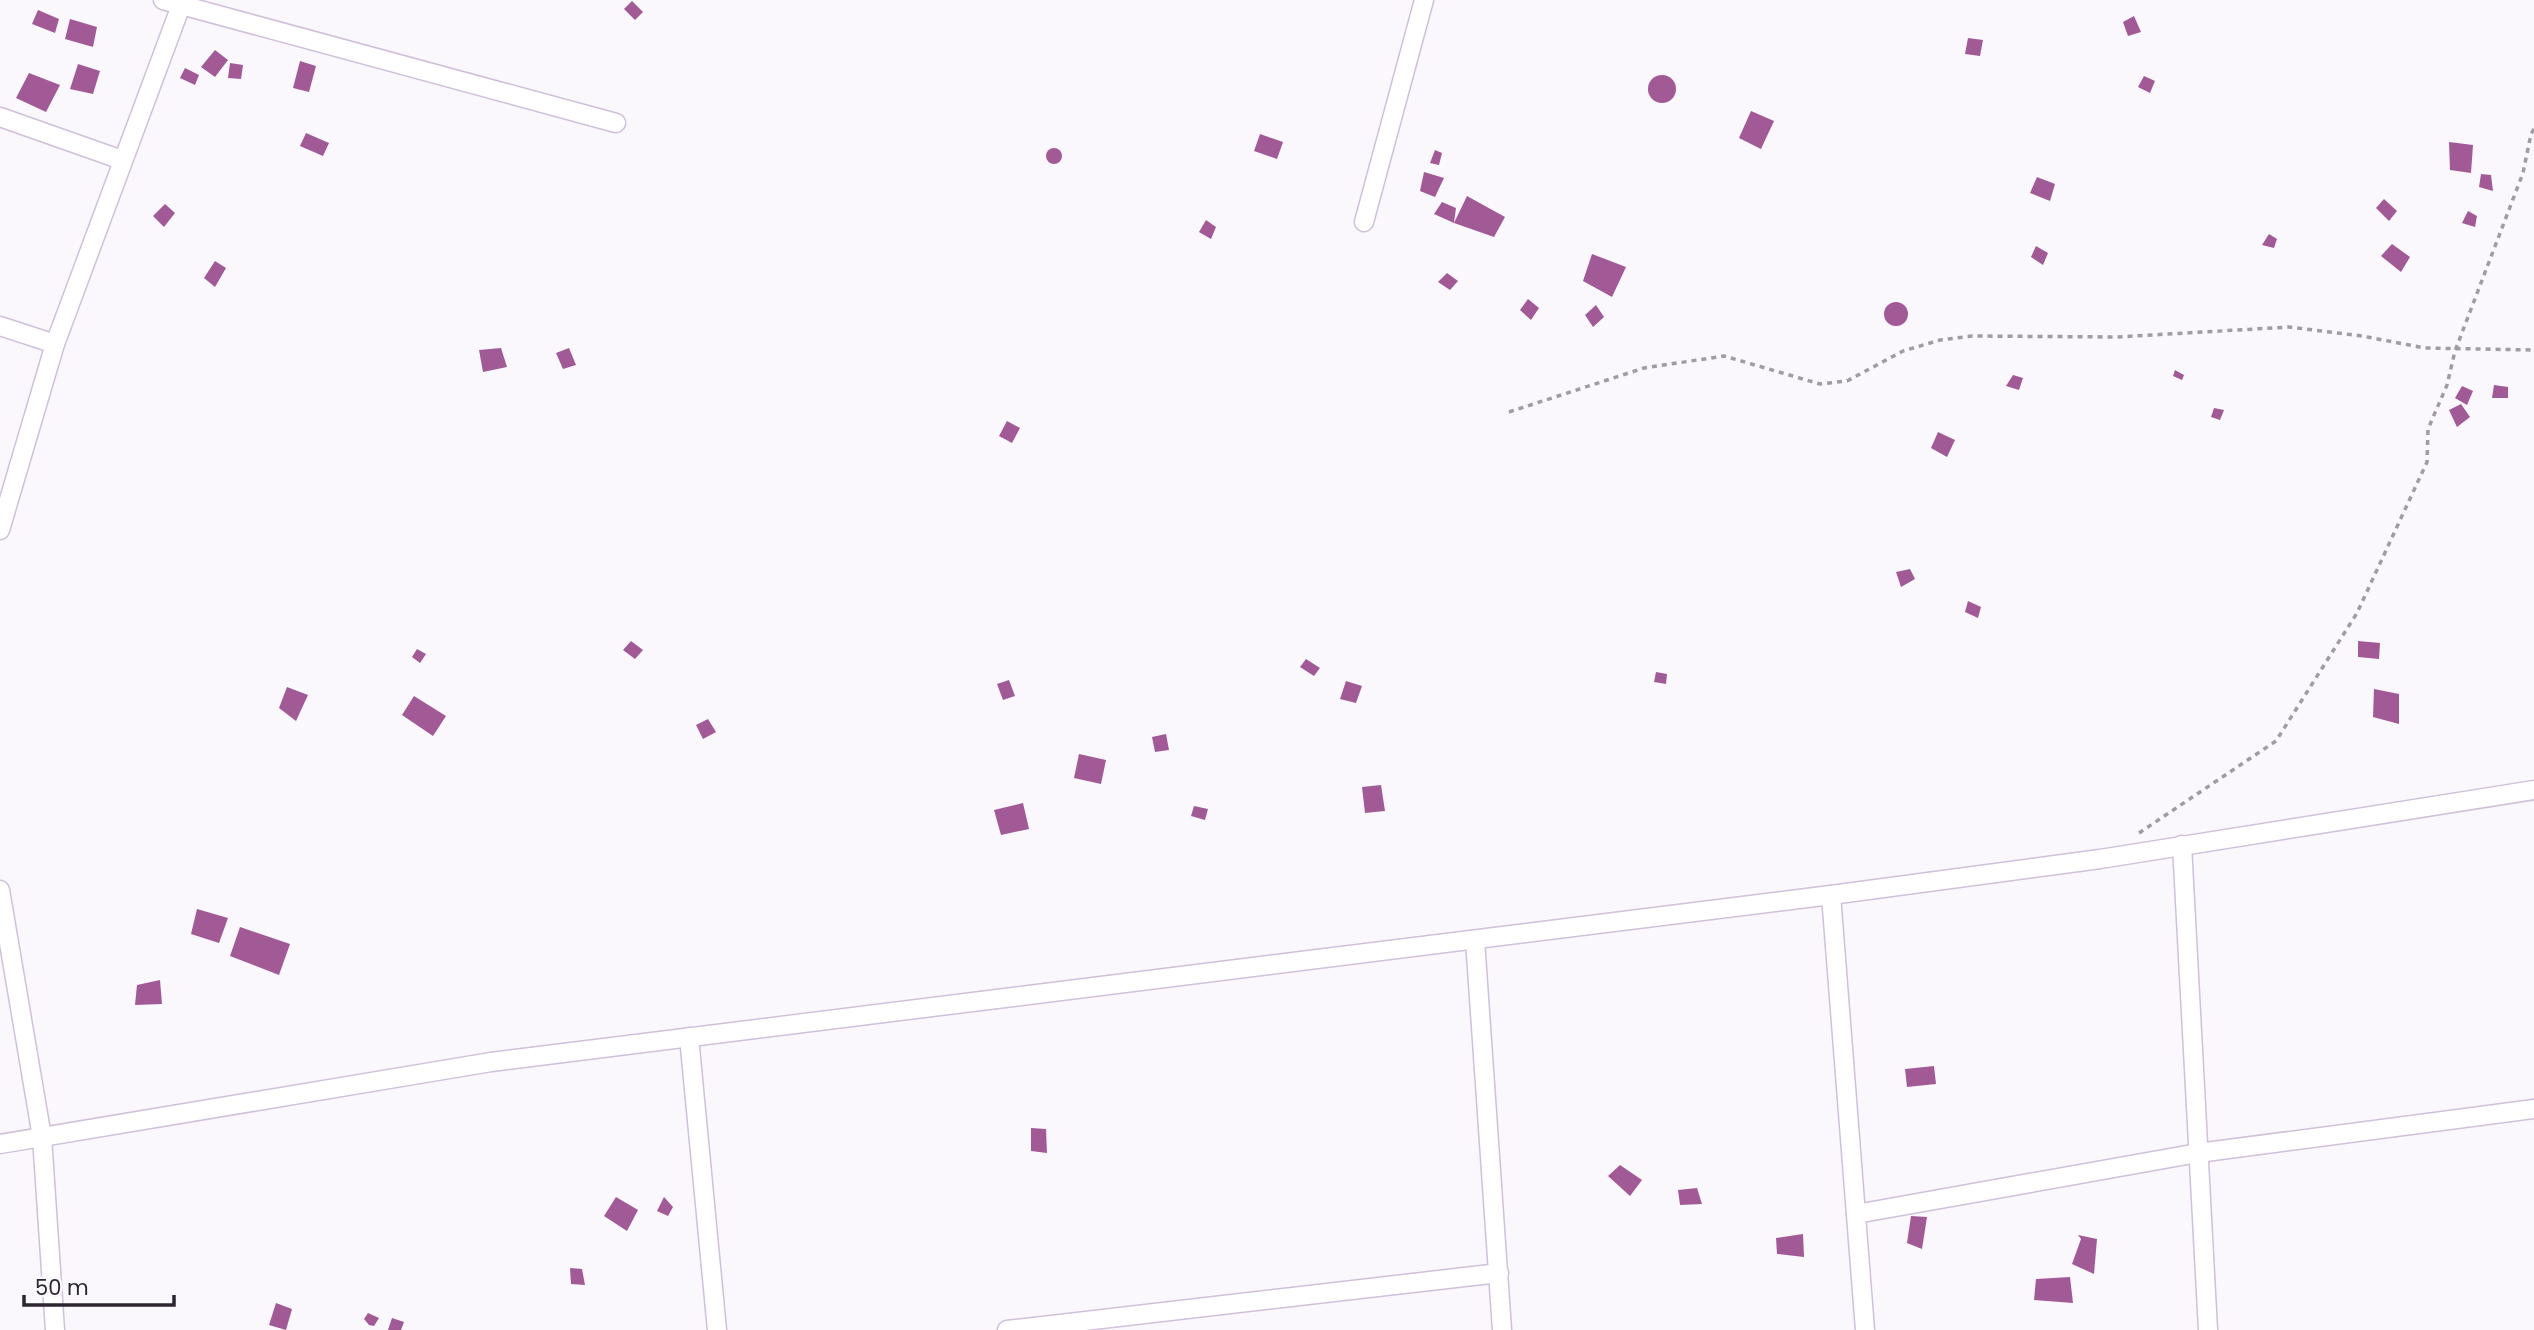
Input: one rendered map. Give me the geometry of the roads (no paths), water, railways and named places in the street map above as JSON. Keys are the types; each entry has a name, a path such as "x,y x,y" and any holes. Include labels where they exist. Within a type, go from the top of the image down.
{"street":[{"path":"163,0 182,3 616,124"},
{"path":"1364,222 1424,0"},
{"path":"0,530 5,496 55,344 182,3"},
{"path":"0,117 122,160"},
{"path":"0,326 55,344"},
{"path":"0,1144 491,1062 1831,895 2100,859 2534,790"},
{"path":"2182,845 2208,1330"},
{"path":"0,890 42,1137 55,1330"},
{"path":"1831,895 1865,1330"},
{"path":"1475,940 1502,1330"},
{"path":"689,1037 717,1330"},
{"path":"1856,1214 2198,1153 2534,1109"},
{"path":"1007,1330 1499,1273"}]}
